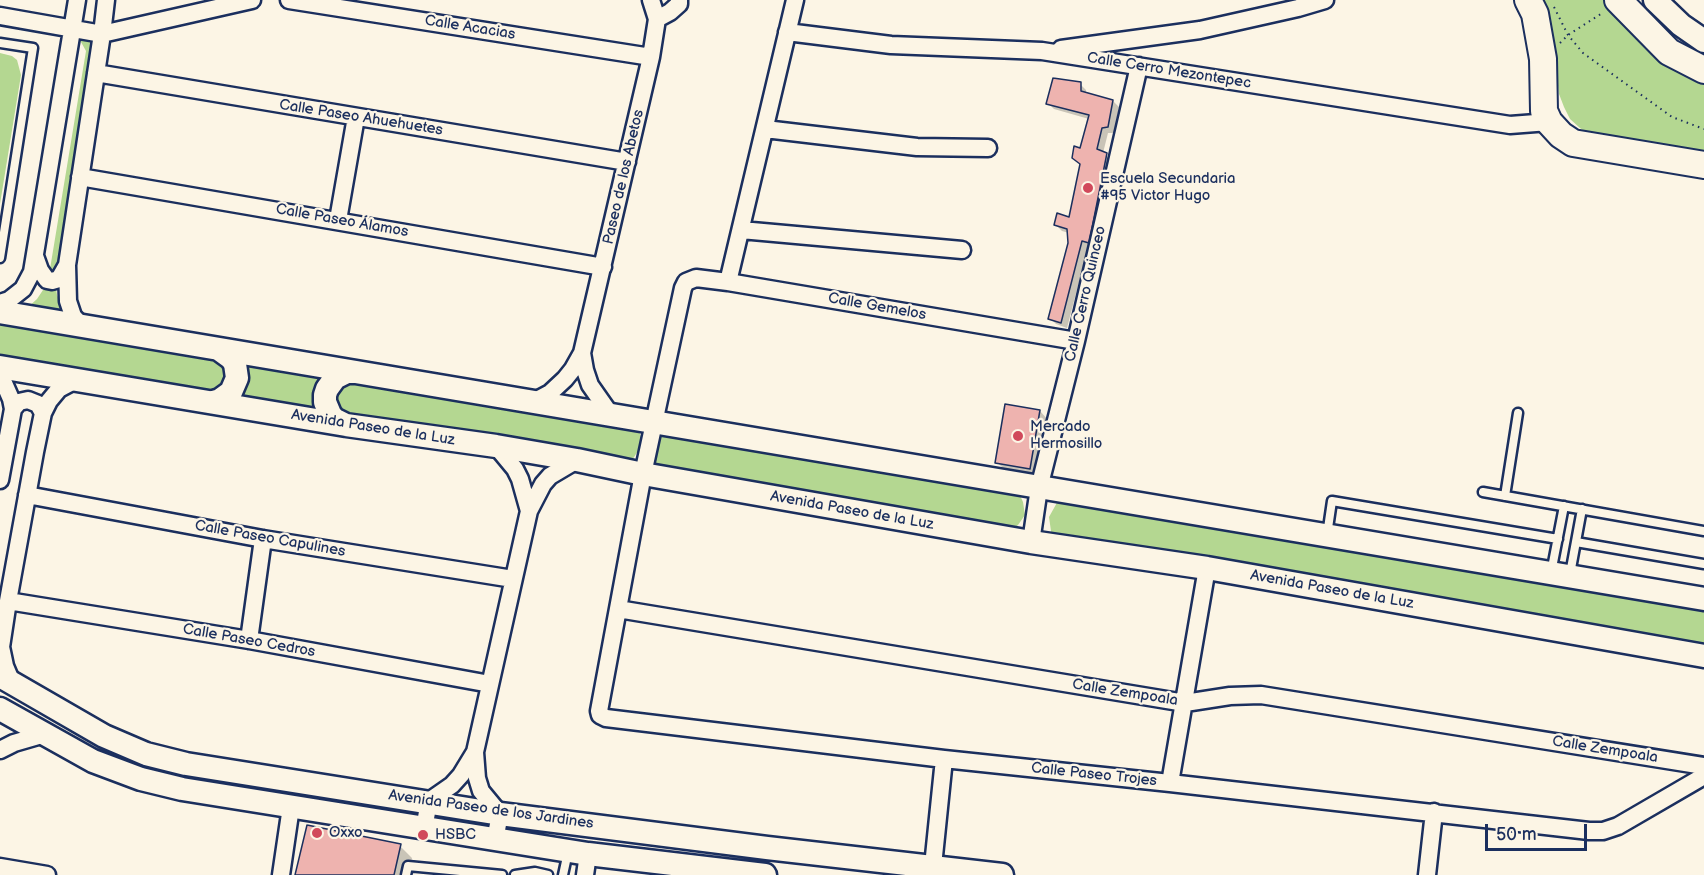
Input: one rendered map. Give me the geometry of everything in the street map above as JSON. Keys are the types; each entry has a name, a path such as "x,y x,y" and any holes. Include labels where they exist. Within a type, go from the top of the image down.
{"main road":[{"path":"1528,0 1535,14 1543,59 1544,111 1549,122 1561,135 1573,143 1704,165"},
{"path":"1619,1 1669,52 1704,70"}],"street":[{"path":"0,303 9,300 23,289 32,272 76,0"},
{"path":"82,327 73,316 68,301 67,265 106,0"},
{"path":"0,15 102,34 252,0"},
{"name":"Calle Acacias","path":"289,0 651,57"},
{"name":"Paseo de los Abetos","path":"535,401 550,393 565,380 582,353 651,57 657,19 651,0"},
{"path":"657,19 670,12 679,0"},
{"path":"728,282 795,0"},
{"path":"1042,51 1200,30 1325,0"},
{"path":"1655,0 1681,25 1704,41"},
{"name":"Calle Cerro Mezontepec","path":"788,32 891,45 1042,51 1510,125 1549,122"},
{"name":"Calle Cerro Quinceo","path":"1032,542 1039,488 1140,66"},
{"name":"Calle Paseo Ahuehuetes","path":"96,73 627,162"},
{"path":"338,220 356,117"},
{"path":"765,129 917,147 988,148"},
{"name":"Calle Paseo Álamos","path":"80,177 603,267"},
{"path":"741,230 962,250"},
{"path":"35,255 40,270 47,280 59,279 67,265"},
{"name":"Calle Gemelos","path":"654,422 683,288 686,282 696,278 1076,340"},
{"path":"0,312 1704,599"},
{"path":"213,402 226,397 231,392 237,378 235,364 226,353 220,350"},
{"name":"Paseo de los Abetos","path":"582,353 590,385 611,415"},
{"name":"Avenida Paseo de la Luz","path":"0,367 346,425 496,446 1032,542 1207,568 1704,656"},
{"path":"346,425 334,419 330,414 325,395 335,378 347,372 354,372"},
{"path":"0,374 13,409 0,480"},
{"path":"7,681 1,647 4,611 43,413 49,401 60,389 76,380"},
{"path":"13,409 19,402 28,399 38,404 43,413"},
{"path":"618,609 654,422"},
{"path":"496,446 520,479 529,512"},
{"path":"495,840 500,814 481,791 477,778 475,752 529,512 543,484 550,476 578,460"},
{"name":"Calle Paseo Capulines","path":"27,495 263,539 513,579"},
{"path":"249,640 263,539"},
{"path":"1170,783 1207,568"},
{"name":"Calle Zempoala","path":"618,609 1185,703 1230,696 1262,695 1704,766"},
{"name":"Calle Paseo Trojes","path":"618,609 599,711 600,715 606,718 944,759 1589,831 1603,831 1618,826 1704,776"},
{"name":"Calle Paseo Cedros","path":"4,611 249,640 490,684"},
{"name":"Avenida Paseo de los Jardines","path":"7,681 104,736 146,754 186,764 500,814 1002,875"},
{"name":"Avenida Paseo de los Jardines","path":"0,709 93,761 141,779 182,789 495,840 580,860 764,875"},
{"path":"0,750 14,743 45,734"},
{"path":"424,829 429,801 461,776 475,752"},
{"path":"933,866 944,759"},
{"path":"281,875 291,807"},
{"path":"1427,875 1434,812"},
{"path":"711,869 716,842"},
{"path":"764,875 767,848"},
{"path":"0,867 46,875"}],"lane":[{"path":"0,43 33,48 0,258"},
{"path":"1505,496 1518,413"},
{"path":"1483,492 1704,531"},
{"path":"1327,536 1332,501 1558,539"},
{"path":"1560,576 1558,539 1564,506"},
{"path":"1560,576 1576,542 1582,509"},
{"path":"1576,542 1704,564"},
{"path":"563,875 580,860"},
{"path":"406,875 408,866 502,875"},
{"path":"514,875 535,872 548,875"}],"path":[{"path":"1551,0 1568,36 1583,53 1672,117 1704,129"},
{"path":"1543,59 1568,36 1619,1"}],"green space":[{"path":"1534,0 1608,0 1704,78 1704,156 1591,136 1570,119 1559,94 1554,52"},
{"path":"76,33 96,35 91,51 59,270 50,269 86,51"},
{"path":"0,53 17,60 21,75 0,204"},
{"path":"45,287 56,288 64,311 25,310 37,299"},
{"path":"0,321 217,357 226,376 220,385 210,391 0,355"},
{"path":"240,361 330,376 324,410 234,395"},
{"path":"346,379 638,428 641,446 631,462 340,412 334,395"},
{"path":"659,433 1018,491 1025,515 1009,533 652,466"},
{"path":"1059,499 1704,609 1704,652 1052,538 1049,517"}],"building":[{"name":"Escuela Secundaria #95 Victor Hugo","path":"1053,78 1081,82 1081,91 1113,100 1108,127 1102,128 1097,149 1107,153 1089,243 1082,241 1061,323 1048,319 1068,243 1067,229 1054,225 1057,213 1069,217 1080,164 1072,158 1074,146 1080,148 1089,115 1046,104"},
{"name":"Mercado Hermosillo","path":"1005,404 1040,410 1030,469 995,463"},
{"path":"307,825 401,844 394,875 295,875"}],"place":[{"name":"Escuela Secundaria #95 Victor Hugo","path":"1088,188"},
{"name":"Mercado Hermosillo","path":"1018,436"},
{"name":"Oxxo","path":"317,833"},
{"name":"HSBC","path":"423,835"}]}
